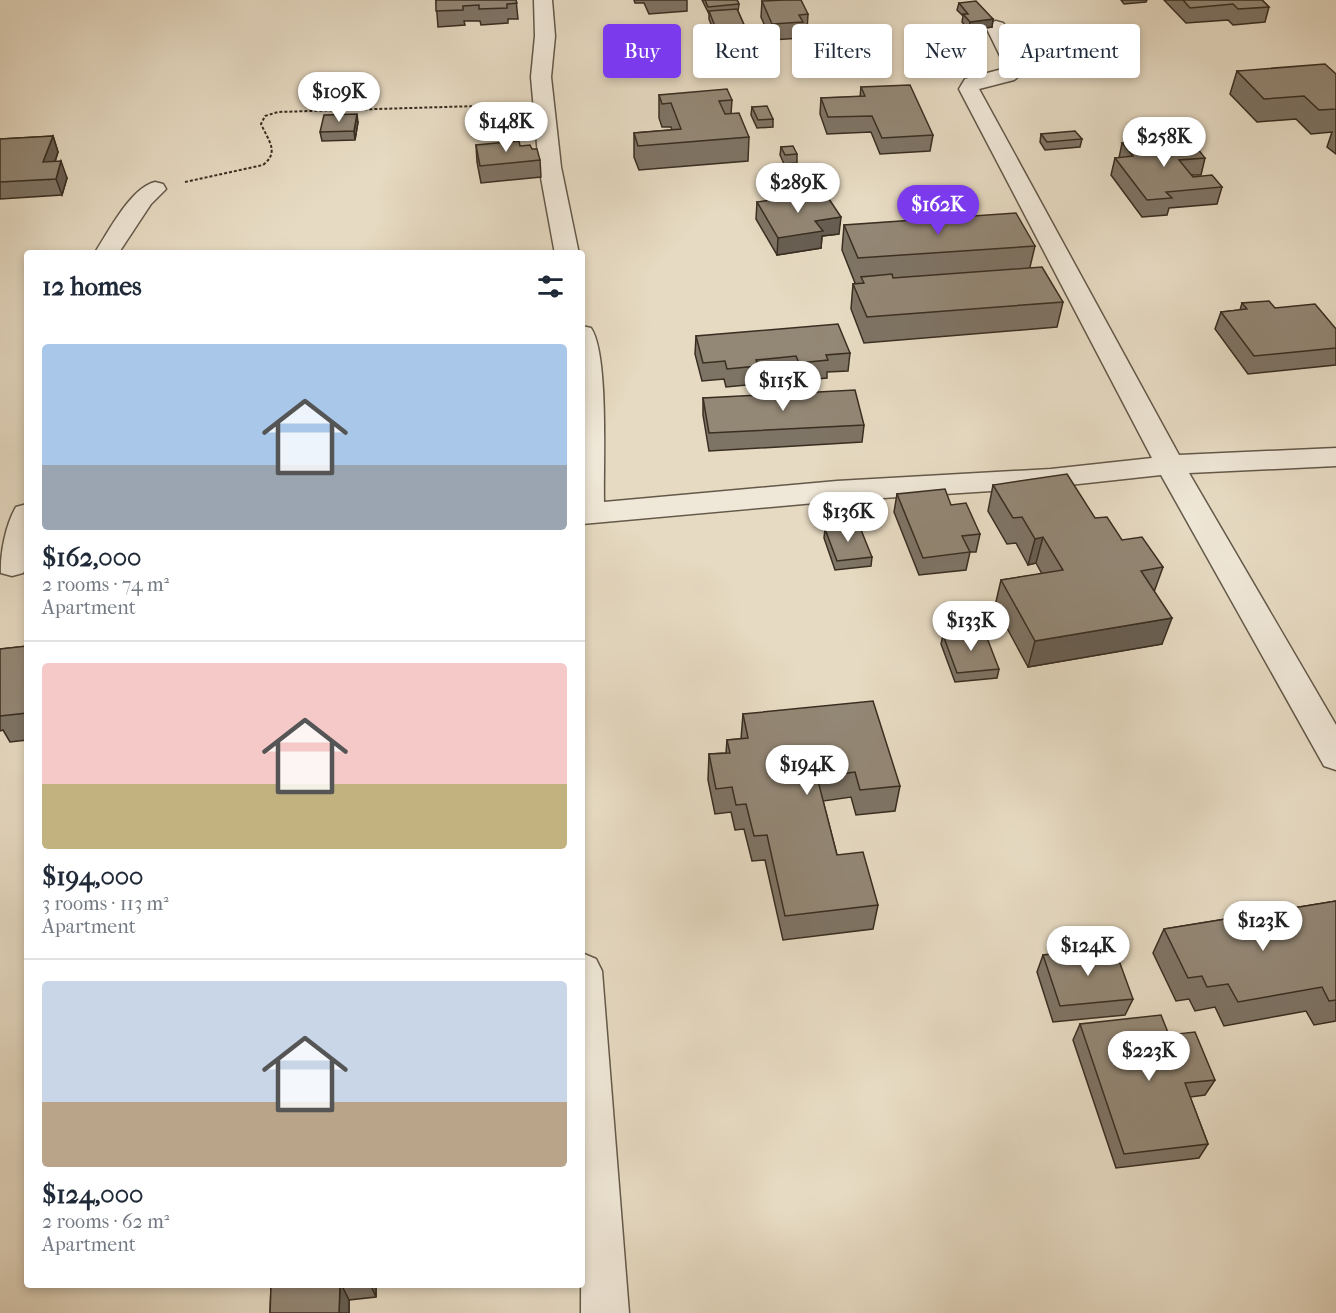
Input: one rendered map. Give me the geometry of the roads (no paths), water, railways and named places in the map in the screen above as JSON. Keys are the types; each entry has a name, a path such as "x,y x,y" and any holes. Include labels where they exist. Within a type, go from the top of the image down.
{"street":[{"path":"543,0 545,36 541,77 550,167 566,250"},
{"path":"996,27 1017,70 1007,76 972,83 969,89 1170,465 1336,756"},
{"path":"109,250 143,199 155,189"},
{"path":"585,351 589,373 585,513 837,491 1051,478 1170,465 1336,457"},
{"path":"13,565 24,525"},
{"path":"585,1016 605,1313"}]}
